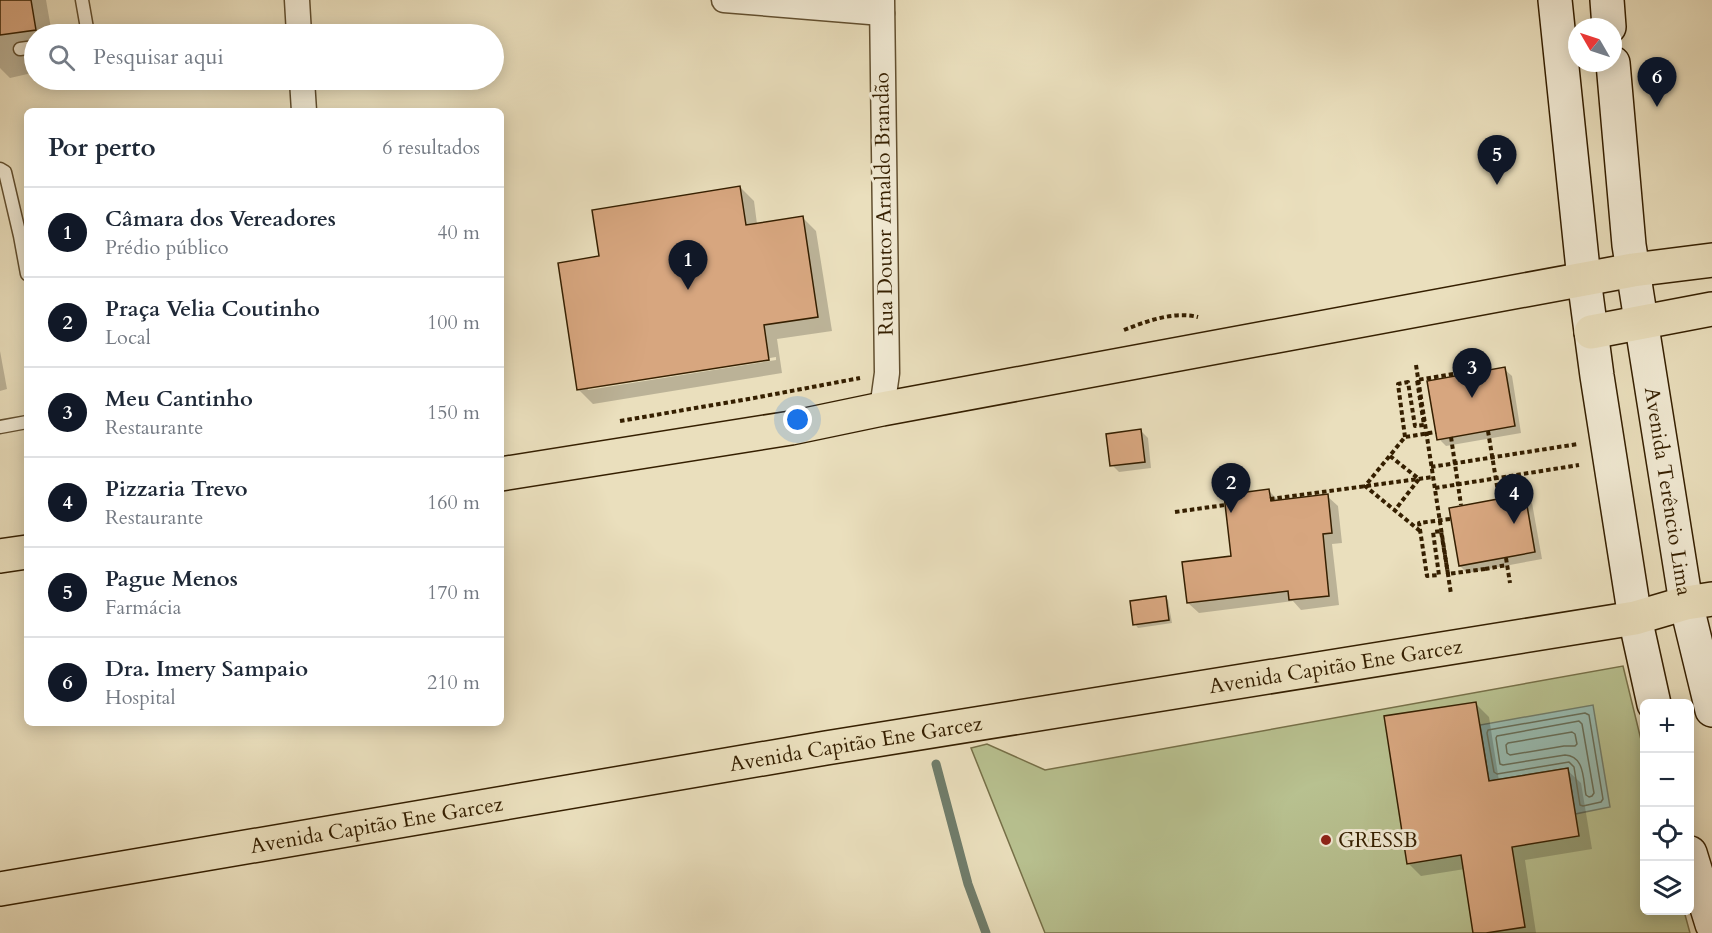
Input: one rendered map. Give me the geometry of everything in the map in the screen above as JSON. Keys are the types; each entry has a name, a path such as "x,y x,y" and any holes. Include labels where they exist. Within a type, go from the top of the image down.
{"main road":[{"path":"1555,0 1591,332 1635,618 1653,699"},
{"path":"1607,0 1608,18"},
{"name":"Avenida Terêncio Lima","path":"1614,72 1629,245 1641,322 1699,601 1712,710"},
{"path":"504,474 781,430 882,409 1633,270 1712,260"},
{"path":"1591,332 1712,309"},
{"path":"0,556 24,552"},
{"name":"Avenida Capitão Ene Garcez","path":"0,889 814,750 1635,618 1699,601"},
{"path":"1692,861 1712,924"}],"street":[{"path":"297,0 298,24"},
{"path":"724,0 882,6"},
{"name":"Rua Doutor Arnaldo Brandão","path":"882,6 886,373 882,409"},
{"path":"303,90 304,108"}],"lane":[{"path":"82,0 86,24"},
{"path":"20,50 24,49"},
{"path":"0,169 4,172 24,258"},
{"path":"0,427 24,423"}],"path":[{"path":"1405,437 1398,384 1408,382 1415,426 1424,425 1417,380 1467,373 1464,357"},
{"path":"1416,365 1451,594"},
{"path":"1488,431 1499,498"},
{"path":"1420,531 1365,486 1405,437 1436,432"},
{"path":"1451,437 1461,506"},
{"path":"1431,467 1582,443"},
{"path":"1390,456 1419,479 1395,510"},
{"path":"1435,488 1586,464"},
{"path":"1270,499 1433,477"},
{"path":"1175,512 1225,505"},
{"path":"1450,519 1419,523 1427,576 1439,575 1433,532 1441,531 1448,574 1507,565"},
{"path":"1506,558 1510,583"}],"green space":[{"name":"GRESSB","path":"1623,666 1640,736 1640,915 1685,915 1690,933 1045,933 971,748 987,744 1045,770"}],"water":[{"path":"1593,705 1610,807 1575,814 1568,768 1489,781 1480,725"}],"building":[{"path":"0,0 31,0 35,24 24,24 24,32 0,35"},
{"path":"740,186 746,225 803,216 818,317 764,325 769,360 577,390 558,263 599,256 592,210"},
{"path":"1505,367 1515,426 1437,440 1427,381"},
{"path":"1141,429 1145,462 1110,466 1106,434"},
{"path":"1269,489 1271,501 1328,494 1332,533 1323,534 1329,596 1289,600 1288,591 1187,603 1182,562 1231,556 1224,495"},
{"path":"1525,494 1535,552 1459,566 1449,508"},
{"path":"1166,596 1169,620 1133,625 1130,601"},
{"path":"1476,702 1489,781 1568,768 1579,836 1512,847 1525,927 1486,933 1473,933 1461,855 1407,864 1384,716"}],"waterway":[{"path":"936,764 968,884 986,933"}],"place":[{"name":"Dra. Imery Sampaio","path":"1657,107"},
{"name":"Pague Menos","path":"1497,185"},
{"name":"Câmara dos Vereadores","path":"688,290"},
{"name":"Meu Cantinho","path":"1472,398"},
{"name":"Praça Velia Coutinho","path":"1231,513"},
{"name":"Pizzaria Trevo","path":"1514,524"},
{"name":"GRESSB","path":"1326,840"}]}
